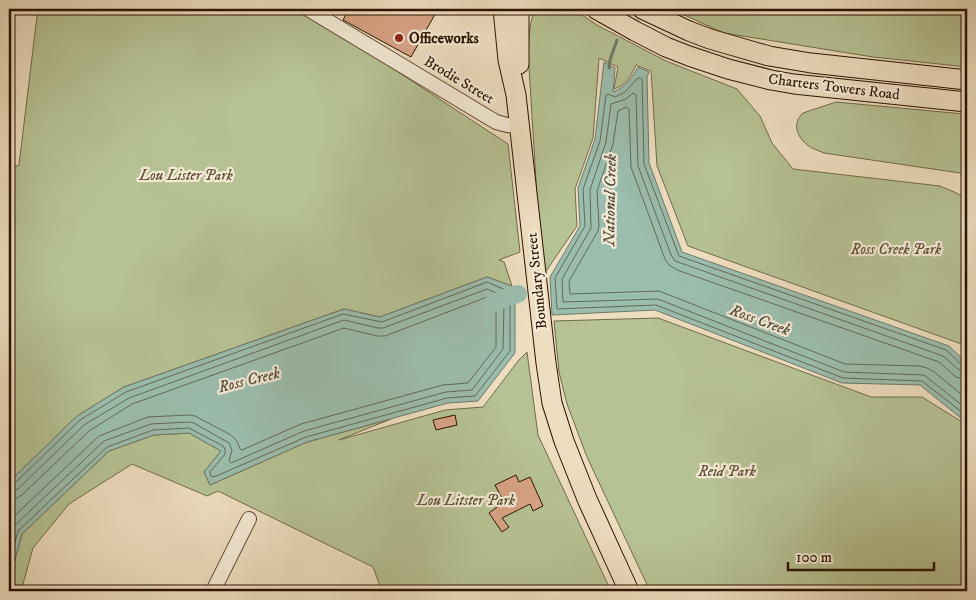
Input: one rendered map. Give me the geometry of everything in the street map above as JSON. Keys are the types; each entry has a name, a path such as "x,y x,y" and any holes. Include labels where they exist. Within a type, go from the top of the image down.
{"main road":[{"name":"Charters Towers Road","path":"596,9 666,47 728,69 770,80 967,102"},
{"name":"Charters Towers Road","path":"642,9 681,28 710,39 769,56 811,63 967,80"},
{"name":"Boundary Street","path":"516,11 519,57 516,95 552,403 587,499 628,591"},
{"name":"Boundary Street","path":"573,463 594,496 642,591"}],"street":[{"name":"Brodie Street","path":"308,9 496,122 519,126"},
{"path":"213,591 249,519"}],"green space":[{"name":"Lou Lister Park","path":"29,9 302,9 508,144 520,252 499,260 504,262 512,286 487,277 380,317 344,309 124,387 77,416 9,482 9,169 19,165 37,16"},
{"name":"Ross Creek Park","path":"536,9 573,9 597,25 666,61 737,89 760,116 772,143 793,169 940,186 964,198 967,201 967,346 688,246 657,166 651,71 636,65 628,80 614,89 618,67 599,58 593,138 575,189 577,226 542,277 528,51 531,24"},
{"path":"671,9 967,9 967,67 873,57 724,33"},
{"path":"836,102 964,114 967,119 967,174 824,153 812,148 800,137 797,128 799,118 803,113"},
{"name":"Reid Park","path":"658,318 871,397 922,397 967,425 967,591 650,591 587,457 567,404 559,372 554,321"},
{"name":"Lou Litster Park","path":"527,352 538,435 611,591 382,591 373,567 218,491 207,496 132,464 69,504 33,548 21,591 9,591 9,582 22,534 109,451 154,435 189,433 221,451 204,472 210,485 307,442 391,419 339,440 445,410 483,407"}],"water":[{"name":"National Creek","path":"604,62 615,68 613,92 627,82 638,67 649,72 647,77 649,163 682,252 949,346 967,363 967,422 920,385 842,383 655,310 552,315 550,277 580,226 578,188 595,139"},
{"path":"487,277 512,286 515,302 515,353 478,401 448,403 307,442 210,485 204,472 221,451 189,433 154,435 109,451 22,534 9,582 9,482 77,416 124,387 344,309 380,317"}],"building":[{"name":"Officeworks","path":"349,9 438,9 411,57 343,20"},
{"path":"455,415 457,425 436,430 433,420"},
{"path":"516,475 519,482 530,477 543,506 533,511 530,504 502,518 509,527 502,532 489,513 504,502 495,485"}],"waterway":[{"path":"609,68 617,40"},
{"name":"Ross Creek","path":"492,304 518,294"}],"place":[{"name":"Officeworks","path":"399,38"}]}
